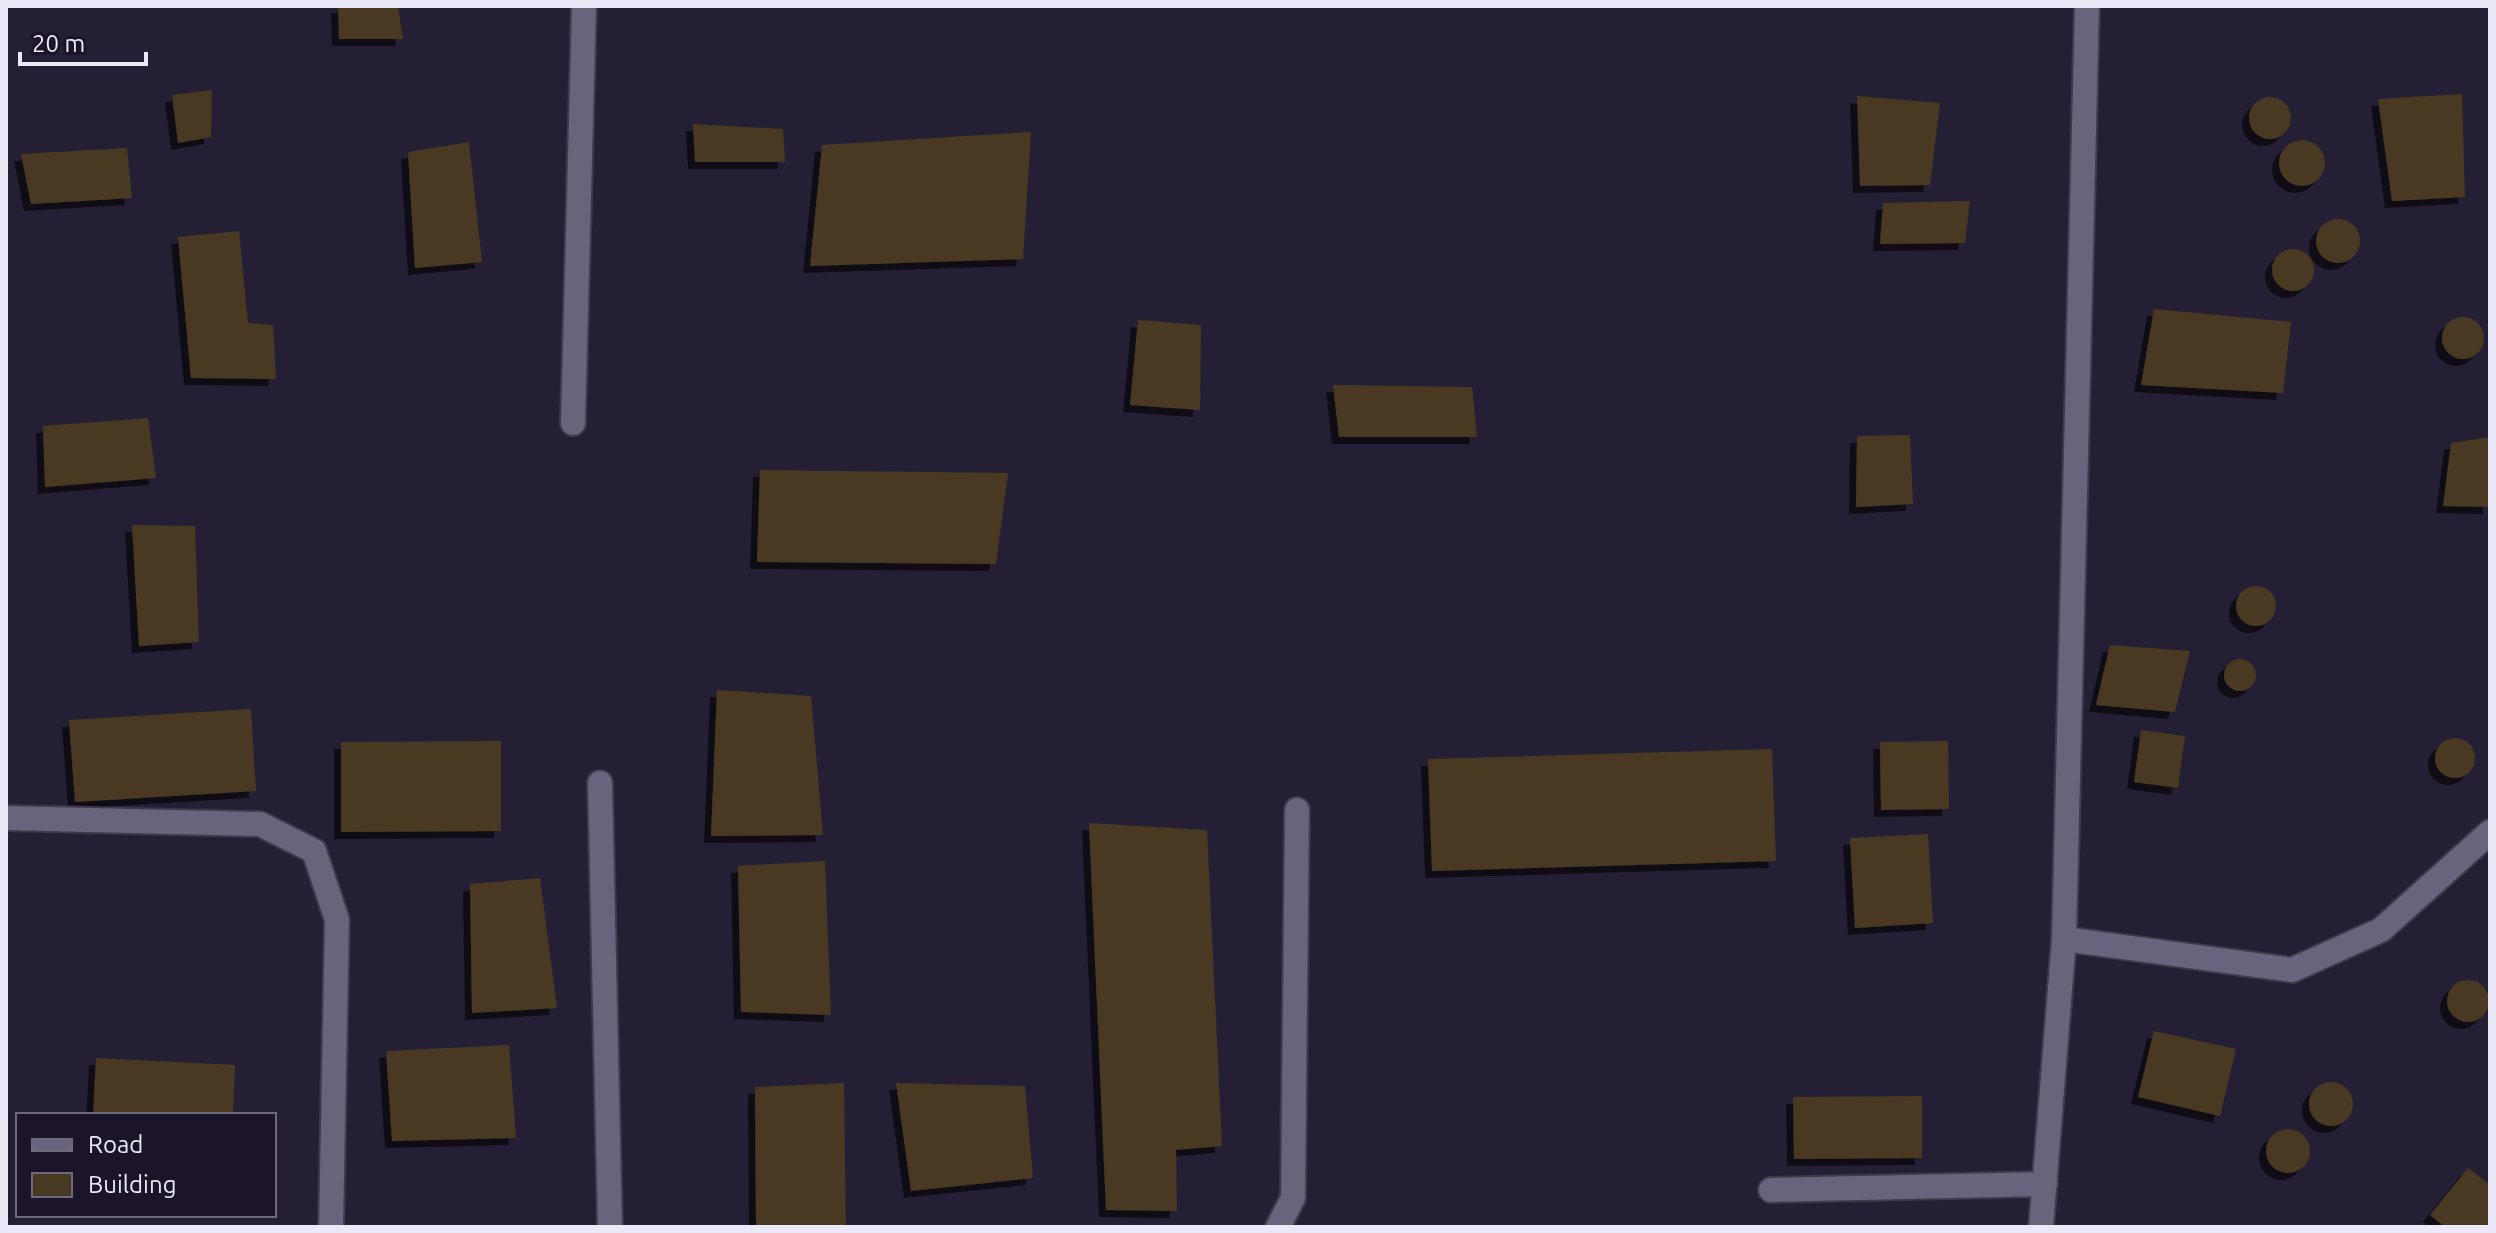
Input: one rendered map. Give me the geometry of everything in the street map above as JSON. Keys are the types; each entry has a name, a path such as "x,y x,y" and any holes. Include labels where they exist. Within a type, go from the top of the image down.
{"street":[{"path":"573,423 584,6"},
{"path":"2046,1225 2045,1184 2064,939 2087,6"},
{"path":"600,783 610,1227"},
{"path":"1278,1227 1293,1198 1297,810"},
{"path":"6,818 260,824 314,851 337,920 331,1227"},
{"path":"2064,939 2292,970 2381,930 2490,832"},
{"path":"1771,1190 2045,1184"}],"building":[{"path":"338,6 398,6 403,39 339,39"},
{"path":"212,90 211,137 178,143 172,95"},
{"path":"2462,94 2465,197 2392,201 2378,99"},
{"path":"1857,96 1940,103 1930,185 1860,186"},
{"path":"2270,97 2285,103 2291,118 2285,133 2270,139 2255,133 2249,118 2255,103"},
{"path":"693,124 783,129 785,162 695,162"},
{"path":"1031,132 1023,259 810,266 822,145"},
{"path":"2302,140 2318,147 2325,163 2318,179 2302,186 2286,179 2279,163 2286,147"},
{"path":"469,142 482,262 415,268 408,152"},
{"path":"127,148 132,198 31,204 21,154"},
{"path":"1970,201 1965,243 1880,244 1883,203"},
{"path":"2338,219 2354,225 2360,241 2354,257 2338,263 2322,257 2316,241 2322,225"},
{"path":"239,231 248,323 273,325 276,379 191,378 178,237"},
{"path":"2293,249 2308,255 2314,270 2308,285 2293,291 2278,285 2272,270 2278,255"},
{"path":"2154,309 2291,322 2283,393 2141,385"},
{"path":"2463,317 2478,323 2484,338 2478,353 2463,359 2448,353 2442,338 2448,323"},
{"path":"1138,320 1201,325 1200,410 1130,405"},
{"path":"1333,385 1472,387 1477,437 1339,437"},
{"path":"148,418 156,478 45,487 43,426"},
{"path":"1910,435 1913,504 1856,507 1857,436"},
{"path":"2490,437 2490,507 2443,506 2451,443"},
{"path":"760,470 1008,473 996,564 757,562"},
{"path":"132,525 195,526 199,642 139,646"},
{"path":"2256,586 2270,592 2276,606 2270,620 2256,626 2242,620 2236,606 2242,592"},
{"path":"2110,645 2190,651 2175,712 2096,705"},
{"path":"2240,659 2251,664 2256,675 2251,686 2240,691 2229,686 2224,675 2229,664"},
{"path":"717,690 811,696 823,835 711,836"},
{"path":"251,709 256,791 75,802 69,720"},
{"path":"2141,730 2185,736 2178,788 2134,782"},
{"path":"2455,738 2469,744 2475,758 2469,772 2455,778 2441,772 2435,758 2441,744"},
{"path":"501,741 501,831 341,832 341,742"},
{"path":"1948,741 1949,809 1881,810 1880,742"},
{"path":"1772,749 1776,861 1432,871 1428,759"},
{"path":"1089,823 1207,830 1222,1146 1176,1150 1177,1211 1106,1210"},
{"path":"1928,834 1933,923 1855,928 1850,838"},
{"path":"825,861 831,1015 741,1012 738,866"},
{"path":"540,878 557,1008 472,1013 470,884"},
{"path":"2468,980 2483,986 2489,1001 2483,1016 2468,1022 2453,1016 2447,1001 2453,986"},
{"path":"2154,1031 2236,1049 2220,1116 2138,1097"},
{"path":"509,1045 516,1138 392,1141 386,1051"},
{"path":"96,1058 235,1065 233,1113 93,1113"},
{"path":"2331,1082 2346,1089 2353,1104 2346,1119 2331,1126 2316,1119 2309,1104 2316,1089"},
{"path":"844,1083 846,1227 756,1227 755,1087"},
{"path":"896,1083 1025,1086 1033,1178 911,1191"},
{"path":"1922,1096 1922,1158 1794,1159 1793,1097"},
{"path":"2288,1129 2303,1136 2310,1151 2303,1166 2288,1173 2273,1166 2266,1151 2273,1136"},
{"path":"2468,1168 2490,1185 2490,1227 2445,1227 2430,1215"}]}
